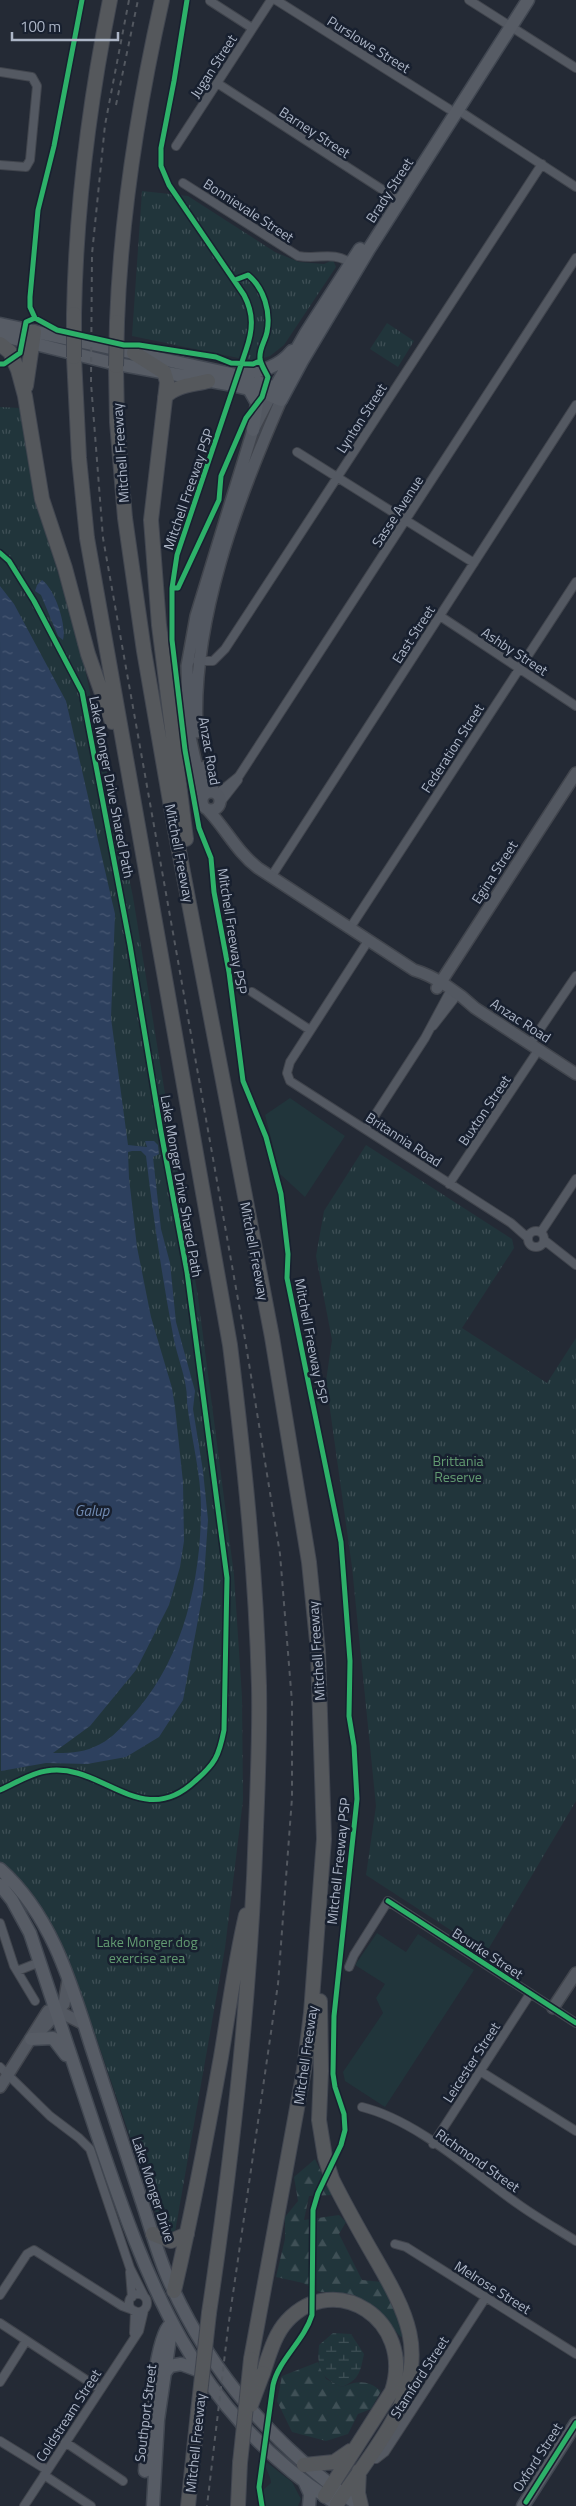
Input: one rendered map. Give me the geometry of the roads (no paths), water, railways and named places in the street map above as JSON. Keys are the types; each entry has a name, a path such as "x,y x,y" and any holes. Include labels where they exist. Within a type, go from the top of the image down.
{"highway":[{"name":"Mitchell Freeway","path":"110,0 99,56 83,175 75,265 75,377 79,458 87,538 230,1345 253,1560 259,1688 255,1880 249,1986 242,2061 209,2313 188,2506"},
{"name":"Mitchell Freeway","path":"162,0 136,128 119,267 116,384 125,518 175,830 272,1337 310,1571 320,1684 324,1830 319,1928 304,2070 251,2359 243,2425 238,2506"},
{"path":"25,396 33,338"},
{"path":"0,344 6,347 13,358 25,396 41,497 65,568 88,654 126,761"},
{"path":"134,353 164,372 166,382 151,520 155,587 167,701 204,974"},
{"path":"165,398 171,391 208,381"},
{"path":"172,2297 187,2234 221,2056 236,1957 255,1880"},
{"path":"319,1928 321,2071 319,2120 322,2142 332,2179 402,2305 412,2340 412,2365 405,2394 395,2416 363,2465 333,2500"},
{"path":"152,2234 171,2241 187,2234"},
{"path":"243,2425 283,2327 305,2307 333,2300 365,2309 374,2315 390,2334 397,2356 396,2379 392,2391 356,2445 346,2456 334,2462 304,2465"},
{"path":"333,2500 356,2445"},
{"path":"361,2506 358,2493 363,2465"}],"main road":[{"name":"Brady Street","path":"508,25 519,0"},
{"name":"Brady Street","path":"278,393 397,199 508,25 528,0"},
{"name":"Brady Street","path":"278,393 302,340 355,266"},
{"path":"0,324 33,338 112,363 208,381 235,377 274,366 302,340"},
{"path":"0,335 134,353 235,377 278,393"},
{"path":"235,377 249,389 257,403 253,430"},
{"path":"249,389 278,393"},
{"name":"Anzac Road","path":"278,393 253,430 196,616 190,737 222,825 244,856 271,877 414,970 420,978 438,985 576,1074"},
{"name":"Anzac Road","path":"193,662 221,562 278,393"},
{"name":"Egina Street","path":"438,985 576,773"},
{"name":"Anzac Road","path":"438,985 451,997 475,1008"},
{"name":"Lake Monger Drive","path":"0,1869 22,1890 55,1943 84,2024 167,2276 172,2297 215,2365 236,2392 273,2435 304,2465 333,2500"},
{"path":"0,1885 25,1922 134,2238 170,2324 200,2371 233,2414 268,2453 305,2483 333,2500 361,2506"},
{"path":"553,2008 576,1973"},
{"path":"56,2010 64,2004 67,1998 68,1980"},
{"path":"0,2087 4,2071 33,2036 48,2010 56,2010 84,2024"},
{"path":"33,2036 55,2040 67,2056 79,2082"},
{"name":"Southport Street","path":"153,2506 154,2466 172,2297"},
{"path":"170,2324 184,2323 192,2326"},
{"name":"Southport Street","path":"145,2506 149,2418 170,2324"},
{"path":"164,2374 170,2366 175,2365 200,2371"},
{"name":"Oxford Street","path":"523,2506 576,2424"},
{"path":"305,2483 310,2494 309,2506"}],"street":[{"name":"Jugan Street","path":"176,146 271,0"},
{"name":"Purslowe Street","path":"276,0 542,164 576,187"},
{"path":"469,0 576,68"},
{"path":"210,1 252,28"},
{"path":"0,72 32,77 37,86 30,160 26,167 0,165"},
{"name":"Barney Street","path":"217,83 397,199"},
{"name":"Lynton Street","path":"193,662 213,661 222,653 542,164"},
{"name":"Bonnievale Street","path":"183,183 298,256 310,258 335,255 355,266"},
{"name":"Sasse Avenue","path":"214,800 239,776 576,258"},
{"name":"East Street","path":"271,877 576,405"},
{"path":"297,452 474,563"},
{"name":"Federation Street","path":"350,928 576,582"},
{"name":"Ashby Street","path":"440,616 576,706"},
{"path":"252,992 310,1030 368,941"},
{"name":"Buxton Street","path":"450,1184 576,976"},
{"path":"366,1129 431,1028 439,1022 451,997"},
{"name":"Britannia Road","path":"310,1030 290,1062 287,1073 290,1081 511,1223 534,1234 532,1245 542,1243"},
{"path":"576,1179 534,1234 542,1243 576,1265"},
{"name":"Bourke Street","path":"349,1967 354,1955 388,1902 576,2023"},
{"path":"0,1923 16,1971 35,2001"},
{"path":"16,1971 40,1962"},
{"name":"Leicester Street","path":"433,2144 530,1994"},
{"path":"0,2295 26,2254 34,2250 134,2311 144,2310 148,2304 130,2268 90,2149 50,2116 4,2071"},
{"path":"480,2071 576,2131"},
{"name":"Richmond Street","path":"362,2107 385,2113 476,2171 517,2204 576,2241"},
{"name":"Melrose Street","path":"395,2244 406,2247 576,2354"},
{"path":"130,2268 130,2305 134,2311"},
{"path":"109,2297 131,2298 138,2294 144,2296"},
{"name":"Stamford Street","path":"363,2465 382,2456 486,2297"},
{"name":"Coldstream Street","path":"24,2506 132,2338 139,2331 144,2310"},
{"name":"Coldstream Street","path":"132,2338 136,2326 134,2311"},
{"path":"0,2324 100,2389"},
{"path":"0,2382 26,2341"},
{"path":"0,2441 91,2506"},
{"path":"65,2442 124,2481"}],"water":[{"path":"42,580 51,591 59,608 62,617 63,640 58,636 41,595 35,591 37,585"},
{"name":"Galup","path":"0,586 14,604 66,701 115,914 111,1018 128,1145 147,1147 145,1141 154,1141 158,1145 159,1154 153,1157 161,1229 170,1263 176,1322 195,1391 193,1409 203,1471 208,1520 203,1593 183,1700 159,1737 126,1757 87,1764 46,1763 1,1771","holes":["141,1151 146,1156 165,1291 175,1344 186,1386 198,1468 201,1508 197,1564 185,1621 175,1648 163,1673 147,1697 129,1719 104,1742 84,1750 69,1753 53,1753 90,1726 136,1670 169,1605 180,1567 184,1541 183,1482 175,1407 172,1388 151,1317 137,1247 129,1178 128,1152"]}],"railway":[{"path":"129,0 105,125 92,254 91,383 103,538 245,1339 280,1554 292,1702 292,1798 278,1984 228,2328 207,2506"},
{"path":"116,105 138,0"}],"park label":[{"name":"Brittania Reserve","path":"458,1468"},
{"name":"Lake Monger dog exercise area","path":"147,1949"}]}
